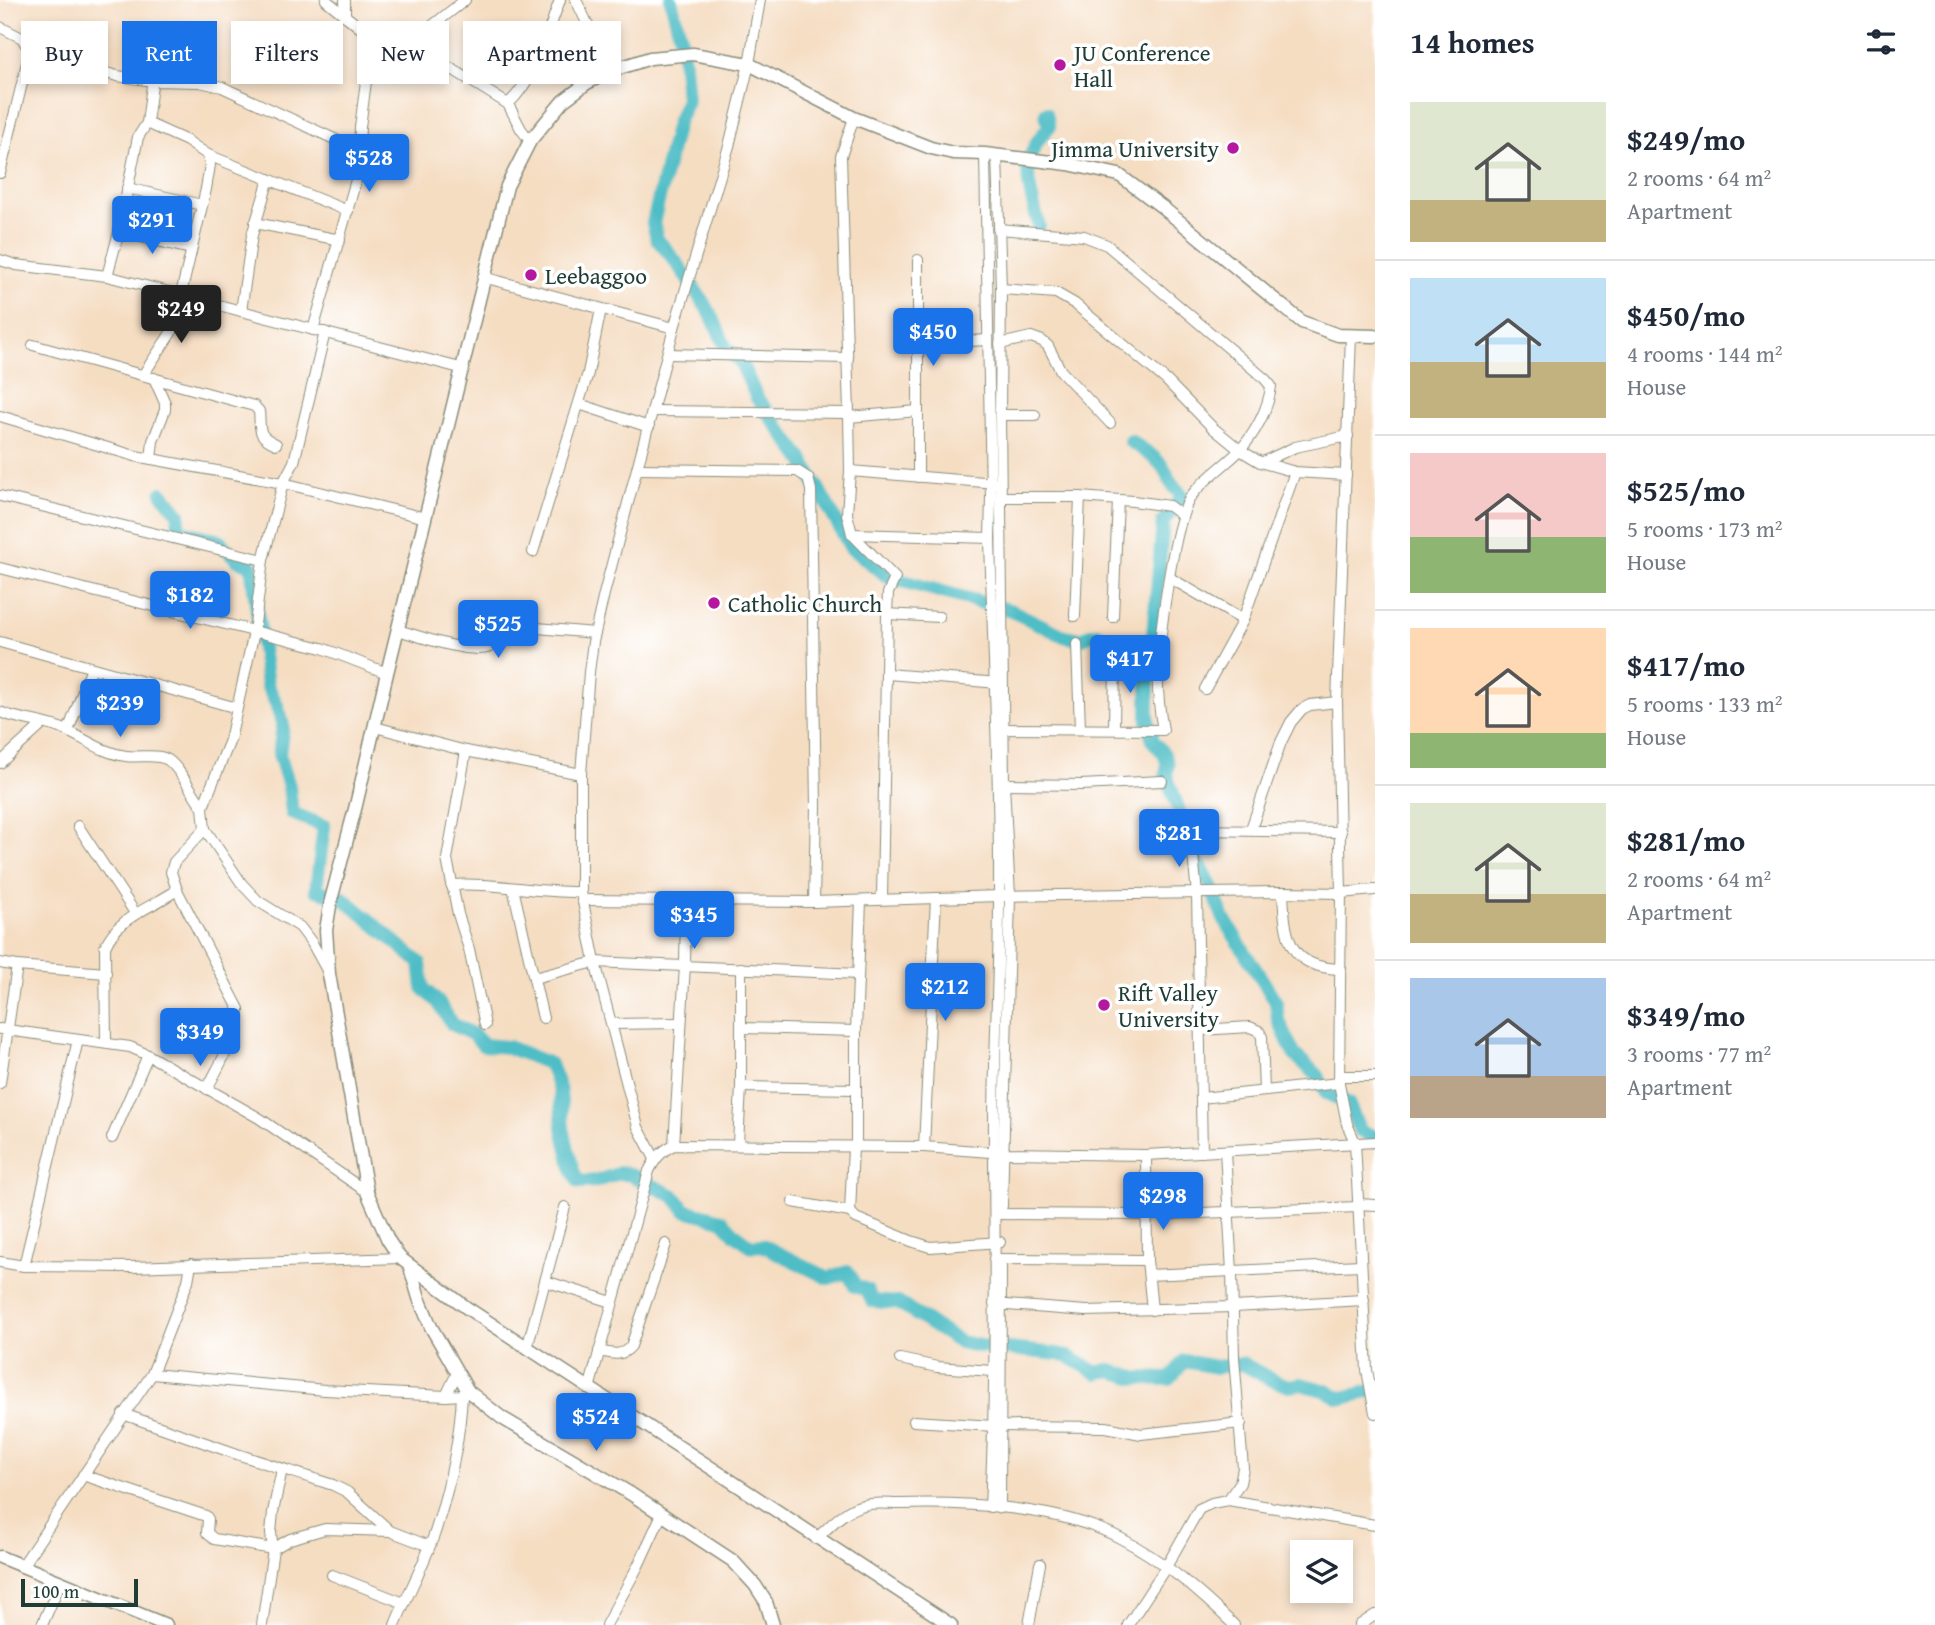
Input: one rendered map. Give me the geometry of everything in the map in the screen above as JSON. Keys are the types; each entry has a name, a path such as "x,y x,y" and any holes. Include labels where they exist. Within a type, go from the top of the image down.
{"street":[{"path":"326,0 357,25"},
{"path":"345,0 345,16"},
{"path":"439,21 466,0"},
{"path":"508,104 519,93 535,68 560,0"},
{"path":"576,0 586,21"},
{"path":"655,1159 638,1127 595,962 582,896 581,774 589,672 595,633 674,328 729,146 749,64 760,0"},
{"path":"0,27 21,38"},
{"path":"621,68 654,58 693,54 749,64 854,118 931,148 953,153 1058,163 1119,175 1302,322 1331,333 1375,336"},
{"path":"449,68 508,104 521,130 530,141"},
{"path":"0,173 22,84"},
{"path":"107,276 138,138 147,123 152,84"},
{"path":"209,84 222,87 358,149"},
{"path":"313,330 358,173 366,84"},
{"path":"586,84 563,102 530,141 507,186 331,900 327,930 329,974 367,1192 388,1240 410,1267 527,1348 951,1625"},
{"path":"854,118 841,156 850,471 847,514 852,534 895,578 888,593 887,614 882,899"},
{"path":"147,123 187,141 208,155 348,211"},
{"path":"181,294 210,165 208,155"},
{"path":"994,155 1001,289 1000,415 990,538 1005,896"},
{"path":"994,155 988,340 996,483 1002,497 998,683 1004,729 1005,896 998,1152 998,1426 995,1508"},
{"path":"241,311 256,223 269,179"},
{"path":"127,188 202,205"},
{"path":"256,223 340,240"},
{"path":"998,229 1084,236 1107,245 1271,386 1270,400 1240,450 1198,488 1181,515 1158,666 1159,711 1163,730 1004,729"},
{"path":"119,232 191,249"},
{"path":"0,260 16,265 107,276 464,369"},
{"path":"918,260 918,477"},
{"path":"483,277 674,328"},
{"path":"1001,289 1056,293 1075,304 1166,380 1213,428 1240,450 1263,462 1295,472 1346,475"},
{"path":"148,377 194,298"},
{"path":"533,552 579,404 601,309"},
{"path":"325,332 294,463 283,483 262,560 254,632 230,740 203,807 205,829 242,884 258,901 299,927 312,943 329,974"},
{"path":"1351,336 1337,702 1341,893 1339,1079 1348,1124 1355,1142 1360,1265 1371,1348 1371,1395 1375,1413"},
{"path":"1000,344 1031,337 1042,341 1048,346 1061,371 1110,422"},
{"path":"917,344 988,340"},
{"path":"33,345 254,406 259,411 263,438 276,444"},
{"path":"668,354 848,358"},
{"path":"148,377 165,403 150,459"},
{"path":"579,404 649,427"},
{"path":"653,411 849,415 918,411"},
{"path":"1000,415 1035,415"},
{"path":"0,416 150,459 283,483 426,518"},
{"path":"1263,462 1294,447 1348,436"},
{"path":"638,469 797,471 808,478 811,490 815,688 814,902"},
{"path":"850,471 996,483"},
{"path":"1206,689 1243,620 1295,472"},
{"path":"0,496 262,560"},
{"path":"1002,497 1118,500 1169,506 1181,515"},
{"path":"1075,616 1080,497"},
{"path":"1113,617 1118,500"},
{"path":"852,534 990,538"},
{"path":"0,568 322,648 387,673"},
{"path":"1170,578 1243,620"},
{"path":"887,614 939,617"},
{"path":"397,630 447,644 482,649 490,647 502,625 595,633"},
{"path":"0,642 237,708"},
{"path":"1077,644 1080,729"},
{"path":"1114,729 1115,661"},
{"path":"68,731 92,668"},
{"path":"887,674 998,683"},
{"path":"1251,829 1281,742 1291,722 1302,709 1310,705 1337,702"},
{"path":"0,712 15,719 68,731 111,753 163,757 172,762 203,807"},
{"path":"0,763 43,724"},
{"path":"375,727 466,751 581,774"},
{"path":"466,751 447,859 485,1025"},
{"path":"1004,784 1081,785 1162,781"},
{"path":"78,826 135,913"},
{"path":"205,829 174,862 171,872 177,890 239,1009 238,1018 207,1089"},
{"path":"1202,1152 1197,894 1191,838 1197,830 1340,832"},
{"path":"451,885 477,883 582,896 686,901 814,902 1005,896 1375,891"},
{"path":"513,888 543,1018"},
{"path":"106,1043 106,947 109,938 135,913 177,890"},
{"path":"1283,892 1285,930 1294,947 1305,960 1314,965 1341,969"},
{"path":"924,1147 936,898"},
{"path":"674,1145 685,966 686,901"},
{"path":"850,1212 855,1147 861,901"},
{"path":"534,978 595,962 859,974"},
{"path":"0,963 106,973"},
{"path":"0,1083 5,1030 17,966"},
{"path":"738,1144 741,968"},
{"path":"612,1024 680,1023"},
{"path":"1200,1030 1250,1027 1259,1031 1262,1037 1264,1091"},
{"path":"741,1028 856,1031"},
{"path":"5,1030 130,1047 148,1055 259,1118 367,1192"},
{"path":"24,1266 78,1040"},
{"path":"112,1138 148,1055"},
{"path":"1201,1098 1375,1076"},
{"path":"741,1087 855,1089"},
{"path":"589,1388 649,1171 655,1159 674,1145 924,1147 998,1152 1146,1155 1375,1142"},
{"path":"1225,1151 1242,1477 1228,1500"},
{"path":"1146,1155 1147,1260 1152,1310"},
{"path":"793,1202 850,1212 856,1218 930,1247 998,1242"},
{"path":"999,1214 1147,1216 1375,1205"},
{"path":"527,1348 565,1207"},
{"path":"599,1350 620,1354 631,1346 666,1244"},
{"path":"0,1262 24,1266 132,1267 400,1258"},
{"path":"997,1259 1147,1260"},
{"path":"22,1566 152,1374 188,1281 191,1264"},
{"path":"1150,1275 1360,1265"},
{"path":"395,1625 429,1546 451,1479 465,1393 431,1326 410,1267"},
{"path":"545,1281 612,1302"},
{"path":"997,1304 1086,1311 1364,1300"},
{"path":"997,1304 993,1371 998,1426"},
{"path":"900,1359 937,1367 993,1371"},
{"path":"446,1396 457,1373"},
{"path":"152,1374 325,1390 446,1396 465,1393 662,1514 733,1561 766,1602 773,1625"},
{"path":"123,1414 333,1485 347,1492 390,1531"},
{"path":"914,1421 998,1426 1106,1427 1141,1434 1241,1423"},
{"path":"262,1625 273,1549 273,1512 282,1469"},
{"path":"83,1475 206,1516 207,1533 214,1539 273,1549 290,1539 325,1530 390,1531 429,1546"},
{"path":"1128,1625 1199,1510 1212,1503 1228,1500 1375,1524"},
{"path":"817,1539 840,1517 862,1505 924,1503 1059,1516 1088,1523 1121,1538 1199,1590 1234,1625"},
{"path":"606,1625 662,1514"},
{"path":"0,1557 166,1625"},
{"path":"1029,1625 1040,1564"},
{"path":"332,1575 404,1603"},
{"path":"42,1625 61,1581"},
{"path":"1360,1625 1375,1615"}],"waterway":[{"path":"671,0 682,43 687,99 677,123 653,223 657,239 677,263 711,314 726,348 741,363 757,398 802,459 851,548 888,577 1012,611 1064,636 1081,639 1099,634 1105,641 1139,644 1148,649 1148,721 1153,741 1164,754 1168,764 1166,775 1197,859 1224,919 1276,1002 1278,1019 1294,1054 1318,1076 1326,1093 1348,1103 1360,1131 1373,1136 1375,1141"},
{"path":"1039,226 1028,174 1033,151 1049,127 1046,113"},
{"path":"1130,441 1160,463 1183,496 1163,522 1153,635 1148,649"},
{"path":"162,493 179,514 178,530 219,541 237,560 251,565 267,685 283,726 279,754 289,786 292,813 324,826 316,890 342,897 420,963 423,988 438,1002 452,1024 474,1035 483,1045 508,1047 550,1064 560,1091 563,1128 573,1171 579,1182 597,1181 620,1173 631,1175 674,1196 685,1210 722,1220 751,1246 762,1245 828,1278 848,1272 855,1286 867,1290 872,1301 898,1303 959,1342 1058,1354 1069,1357 1097,1373 1107,1370 1136,1378 1170,1379 1184,1361 1216,1367 1243,1364 1289,1386 1301,1384 1343,1398 1375,1390"}],"place":[{"name":"JU Conference Hall","path":"1060,65"},
{"name":"Jimma University","path":"1233,148"},
{"name":"Leebaggoo","path":"531,275"},
{"name":"Catholic Church","path":"714,603"},
{"name":"Rift Valley University","path":"1104,1005"}]}
